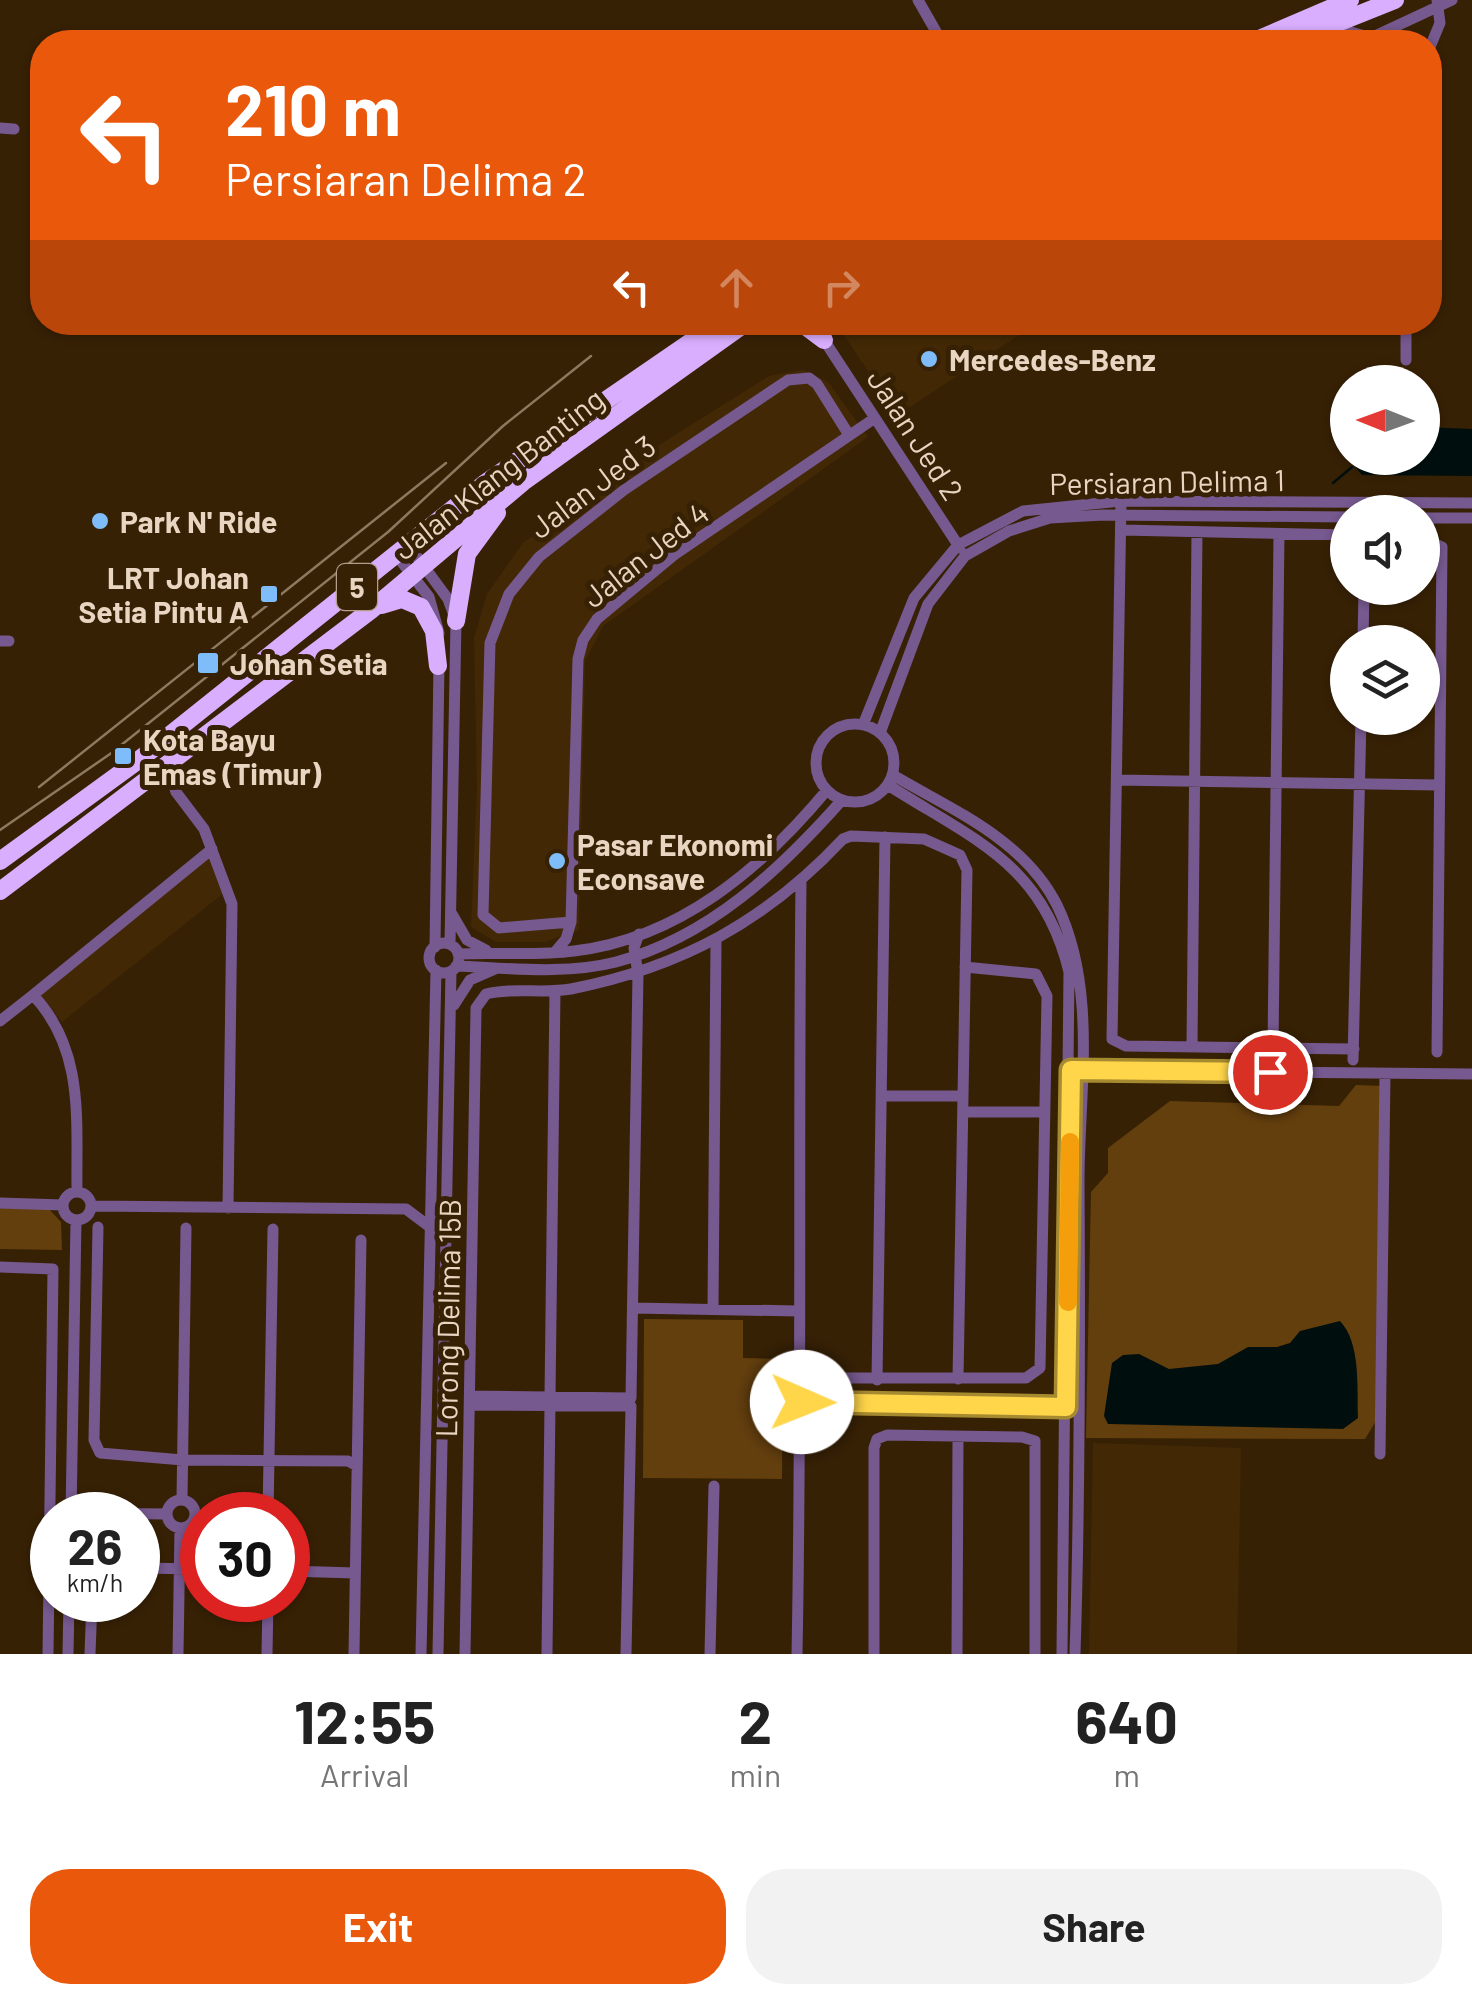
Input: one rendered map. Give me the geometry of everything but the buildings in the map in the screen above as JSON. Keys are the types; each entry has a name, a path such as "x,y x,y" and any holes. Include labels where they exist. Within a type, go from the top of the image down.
{"highway":[{"path":"1280,30 1350,0"},
{"path":"1318,30 1396,0"},
{"name":"Jalan Klang Banting","path":"0,861 140,759 567,424 717,335"},
{"name":"Jalan Klang Banting","path":"0,890 371,610 523,482 720,335"},
{"path":"456,621 467,554 523,482"},
{"path":"371,610 402,599 421,607 434,631 438,666"}],"street":[{"path":"918,0 935,30"},
{"path":"1393,30 1452,0"},
{"path":"1433,30 1438,4"},
{"path":"1329,25 1342,30"},
{"path":"0,128 14,129"},
{"name":"Jalan Jed 2","path":"825,335 961,551"},
{"path":"1406,335 1406,360"},
{"name":"Jalan Jed 3","path":"571,922 499,928 486,922 483,915 490,643 509,594 538,558 624,490 788,380 809,378 817,384 849,435"},
{"name":"Jalan Jed 4","path":"555,952 566,938 571,922 578,659 583,640 597,620 674,554 875,418"},
{"name":"Persiaran Delima 1","path":"863,725 914,598 961,551 1028,522 1121,508 1472,503"},
{"path":"1121,508 1112,1039 1126,1046 1273,1048 1354,1054 1361,735"},
{"name":"Persiaran Delima 1","path":"1121,508 1330,516"},
{"path":"1440,518 1472,518"},
{"path":"1121,530 1330,535"},
{"path":"1192,1046 1197,532"},
{"path":"1273,1048 1279,534"},
{"path":"403,551 448,599 456,621 448,906 454,959 438,1654"},
{"name":"Persiaran Delima 1","path":"880,733 928,604 961,551"},
{"path":"417,570 437,613 434,947 430,958 451,1018"},
{"path":"1437,1052 1438,605"},
{"path":"863,725 880,733 893,752 890,780 868,800 842,800 827,790 817,770 819,749 833,731 863,725"},
{"path":"192,743 177,758 171,776 176,792 204,829 232,904 228,1208"},
{"path":"890,780 987,843 1016,870 1044,908 1069,972 1076,1070 1080,1407 1075,1654"},
{"path":"1117,780 1439,786"},
{"path":"117,798 149,782 176,792"},
{"path":"436,970 454,959 494,953 591,948 640,934 695,910 779,847 827,790"},
{"path":"434,947 454,959 498,968 542,970 613,963 635,956 703,926 782,866 842,800"},
{"path":"878,1380 886,837"},
{"path":"547,1654 555,991 638,974 716,940 801,883 843,838 886,837 946,845 960,855 967,870 958,1379"},
{"path":"0,1021 212,848"},
{"path":"797,1654 802,1402 797,1311 801,883"},
{"path":"448,906 467,940 494,953"},
{"path":"571,922 578,937 591,948"},
{"path":"626,1654 638,974 635,956 640,934"},
{"path":"713,1310 716,940"},
{"path":"617,941 635,956"},
{"path":"800,1378 1026,1378 1040,1368 1044,984 1036,974 1025,971 965,967"},
{"path":"451,1018 470,980 498,968"},
{"path":"420,1654 436,970"},
{"name":"Lorong Delima 15B","path":"465,1654 476,1008 482,998 494,992 555,991"},
{"path":"33,995 59,1027 73,1068 77,1191"},
{"path":"1076,1070 1472,1074"},
{"path":"1062,1654 1076,1070"},
{"path":"1380,1454 1384,1074"},
{"path":"882,1096 963,1096"},
{"path":"963,1112 1044,1112"},
{"path":"92,1206 406,1209 422,1202 431,1186"},
{"path":"77,1191 69,1194 63,1205 65,1213 76,1220 85,1218 92,1206"},
{"path":"77,1191 89,1198 92,1206"},
{"path":"0,1204 63,1205"},
{"path":"406,1209 430,1227"},
{"path":"71,1492 76,1220"},
{"path":"98,1228 97,1450 104,1454 183,1460 348,1461 357,1466"},
{"path":"182,1492 186,1228"},
{"path":"269,1492 273,1229"},
{"path":"354,1654 361,1240"},
{"path":"0,1267 75,1269"},
{"path":"48,1654 52,1269"},
{"path":"633,1308 797,1311"},
{"path":"472,1400 631,1402"},
{"path":"802,1402 1080,1407"},
{"path":"874,1654 874,1448 877,1439 887,1436 1029,1437 1038,1449 1035,1654"},
{"path":"957,1654 958,1437"},
{"path":"710,1654 714,1486"},
{"path":"166,1514 171,1504 180,1501"},
{"path":"160,1514 166,1514"},
{"path":"166,1514 171,1525 180,1529"},
{"path":"160,1568 180,1568 178,1654"},
{"path":"310,1572 355,1573"},
{"path":"68,1654 69,1622"},
{"path":"90,1654 91,1622"},
{"path":"267,1654 268,1622"}],"shaded area":[{"path":"844,335 1019,335 898,415"},
{"path":"803,370 828,382 868,437 603,626 585,661 579,930 545,942 496,942 471,927 477,788 474,638 487,594 523,543 640,457 769,376"},
{"path":"1440,428 1472,429 1472,476 1362,475 1440,475"},
{"path":"211,853 225,892 62,1022 40,994"},
{"path":"1356,1085 1383,1086 1379,1416 1365,1439 1086,1438 1091,1192 1108,1173 1108,1148 1170,1101 1339,1106"},
{"path":"0,1208 48,1208 61,1222 62,1250 0,1249"},
{"path":"644,1319 743,1320 743,1358 783,1359 782,1479 643,1478"},
{"path":"1340,1321 1352,1341 1357,1380 1358,1418 1343,1429 1108,1424 1104,1416 1112,1363 1123,1355 1139,1354 1169,1369 1218,1364 1248,1347 1277,1347 1290,1343 1300,1331"},
{"path":"1093,1443 1241,1448 1237,1654 1089,1654"}],"waterway":[{"path":"1333,483 1342,475"}],"tram line":[{"path":"0,830 110,754 388,532 503,426 591,356"},
{"path":"39,787 446,463"}],"slow traffic":[{"path":"1068,1302 1070,1142"}],"place":[{"name":"Mercedes-Benz","path":"929,359"},
{"name":"Park N' Ride","path":"100,521"},
{"name":"LRT Johan Setia Pintu A","path":"269,594"},
{"name":"Johan Setia","path":"208,663"},
{"name":"Kota Bayu Emas (Timur)","path":"123,756"},
{"name":"Pasar Ekonomi Econsave","path":"557,861"}],"route":[{"path":"802,1402 1066,1407 1071,1070 1270,1072"}]}
